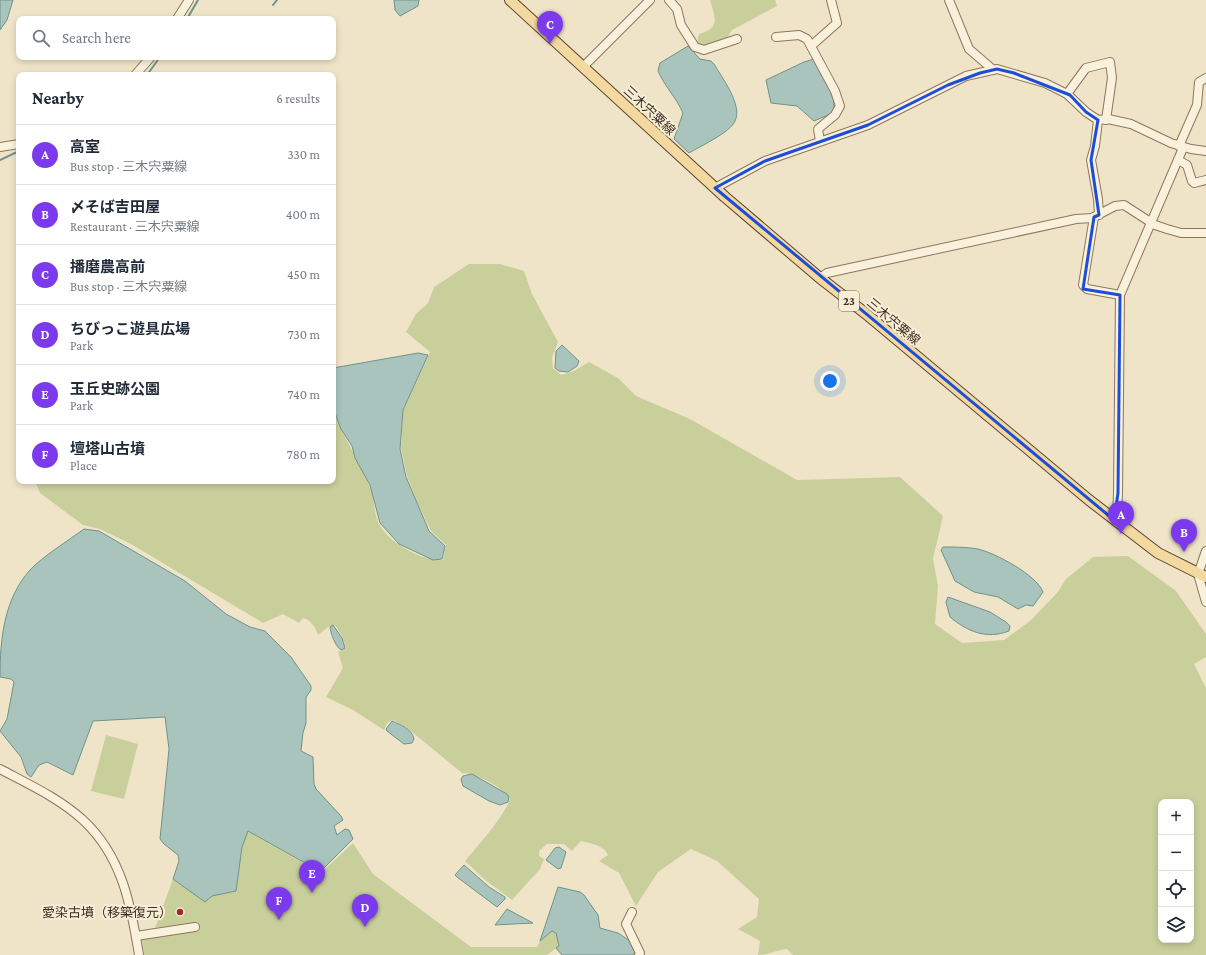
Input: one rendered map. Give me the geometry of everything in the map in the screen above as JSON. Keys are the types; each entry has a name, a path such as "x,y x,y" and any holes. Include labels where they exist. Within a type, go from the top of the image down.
{"main road":[{"name":"三木宍粟線","path":"510,0 584,66 714,188 820,278 1114,520 1158,553 1202,576"}],"street":[{"path":"179,16 189,0"},
{"path":"584,66 650,0"},
{"path":"669,0 676,9 681,25 691,43 699,49 714,48 737,39"},
{"path":"811,46 837,23 831,0"},
{"path":"949,0 970,49 992,70"},
{"path":"776,37 802,35 811,46 836,91 840,106 835,115 818,129 817,131 820,141"},
{"path":"138,72 148,60"},
{"path":"1067,94 1086,68 1110,62 1112,78 1091,160 1097,187 1097,216 1083,285 1087,289 1120,295"},
{"path":"714,188 764,161 868,125 966,76 998,69 1045,83 1067,94 1086,112 1102,120 1131,124 1181,147 1206,151"},
{"path":"1114,520 1117,517 1118,493 1120,295 1178,160 1181,147 1197,105 1199,82 1206,78"},
{"path":"0,147 16,144"},
{"path":"1178,160 1187,165 1194,183 1206,180"},
{"path":"820,278 827,273 1076,219 1097,216 1115,206 1124,205 1155,225 1181,233 1206,233"},
{"path":"1206,551 1202,576 1206,602"},
{"path":"0,769 61,804 82,819 102,840 124,881 130,901 139,955"},
{"path":"632,912 626,924 640,953 639,955"},
{"path":"136,936 195,927"}],"highlighted area":[{"path":"997,69 1014,73 1070,95 1086,112 1098,120 1091,160 1099,215 1094,217 1083,289 1120,295 1118,493 1114,520 715,188 765,161 868,125 948,85 980,73"}],"green space":[{"path":"710,0 775,0 777,6 732,30 727,38 720,43 699,46 697,42 699,34 711,29 715,22"},
{"path":"469,264 500,264 524,271 532,294 558,342 552,358 553,368 561,375 574,371 589,362 618,378 636,396 690,419 797,480 900,477 943,516 933,559 938,586 935,624 962,643 1004,640 1030,621 1057,593 1066,579 1093,557 1128,556 1176,591 1206,634 1206,657 1194,664 1206,688 1206,955 793,955 787,949 758,955 760,941 738,929 757,917 759,899 717,861 691,849 658,872 636,906 619,873 599,861 608,855 604,849 597,845 581,841 572,851 564,844 547,844 539,851 539,856 544,859 540,869 512,900 484,879 465,861 497,821 508,804 510,798 501,789 488,781 474,775 462,773 406,727 393,720 388,722 384,730 353,710 326,697 343,668 338,652 346,648 342,636 335,625 328,627 318,635 312,624 303,618 299,623 283,614 263,623 131,544 100,529 83,525 40,493 36,484 336,484 336,417 369,485 377,519 384,531 390,538 407,550 426,558 443,560 446,545 431,531 417,502 407,476 401,448 403,411 430,352 406,332 416,314 428,303 434,287"},
{"path":"106,735 138,744 124,799 91,791"},
{"path":"249,832 321,873 353,843 373,874 471,947 537,947 540,941 553,931 556,933 559,946 547,955 144,955 141,931 155,928 173,879 205,902 212,896 236,891 242,847 246,834"}],"water":[{"path":"0,0 13,0 7,20 0,30"},
{"path":"394,0 419,0 418,6 400,16 395,10"},
{"path":"688,46 700,59 711,61 714,64 734,100 737,115 735,121 728,130 689,153 674,139 683,113 658,71 660,63"},
{"path":"814,59 832,92 834,106 833,113 814,121 797,106 771,103 766,80 804,62"},
{"path":"562,345 579,361 577,366 568,372 559,371 555,368 556,351"},
{"path":"418,353 428,355 403,410 400,449 406,477 429,531 445,546 442,559 433,560 399,544 380,523 370,485 355,458 352,446 341,429 336,416 336,367"},
{"path":"84,529 99,531 185,581 226,614 250,627 265,631 291,657 311,686 311,690 306,697 306,723 301,751 313,757 314,784 316,789 343,820 334,826 337,835 345,829 349,830 353,839 323,869 314,868 248,831 242,847 236,891 212,896 205,902 173,879 179,861 178,855 160,839 169,749 165,717 93,721 73,775 47,762 39,765 31,777 27,774 21,757 0,731 7,719 14,682 11,679 0,677 1,648 5,620 14,594 21,581 30,570 48,554"},
{"path":"943,547 974,548 994,555 1024,572 1039,585 1043,592 1033,606 1026,605 1018,609 998,597 974,592 955,581 941,550"},
{"path":"948,597 990,612 1010,626 1009,631 992,635 977,633 970,630 950,617 946,602"},
{"path":"333,625 342,638 345,648 341,650 335,643 332,636 330,627"},
{"path":"392,721 406,728 411,733 414,739 412,743 404,744 387,731 386,729"},
{"path":"472,774 507,794 509,797 508,802 500,805 489,801 463,786 461,779 463,776"},
{"path":"559,847 566,852 561,868 558,869 546,860 555,848"},
{"path":"464,865 489,887 505,897 505,899 497,907 455,875"},
{"path":"558,887 580,892 584,895 598,915 600,928 618,933 630,941 635,952 633,955 562,955 556,948 559,946 556,933 552,931 540,941"},
{"path":"507,909 533,923 495,925"}],"waterway":[{"path":"189,16 198,0"},
{"path":"273,5 277,0"},
{"path":"149,72 158,60"},
{"path":"0,160 16,152"}],"place":[{"name":"播磨農高前","path":"550,44"},
{"name":"高室","path":"1121,534"},
{"name":"〆そば吉田屋","path":"1184,552"},
{"name":"玉丘史跡公園","path":"312,893"},
{"name":"愛染古墳（移築復元）","path":"180,912"},
{"name":"壇塔山古墳","path":"279,920"},
{"name":"ちびっこ遊具広場","path":"365,927"}]}
